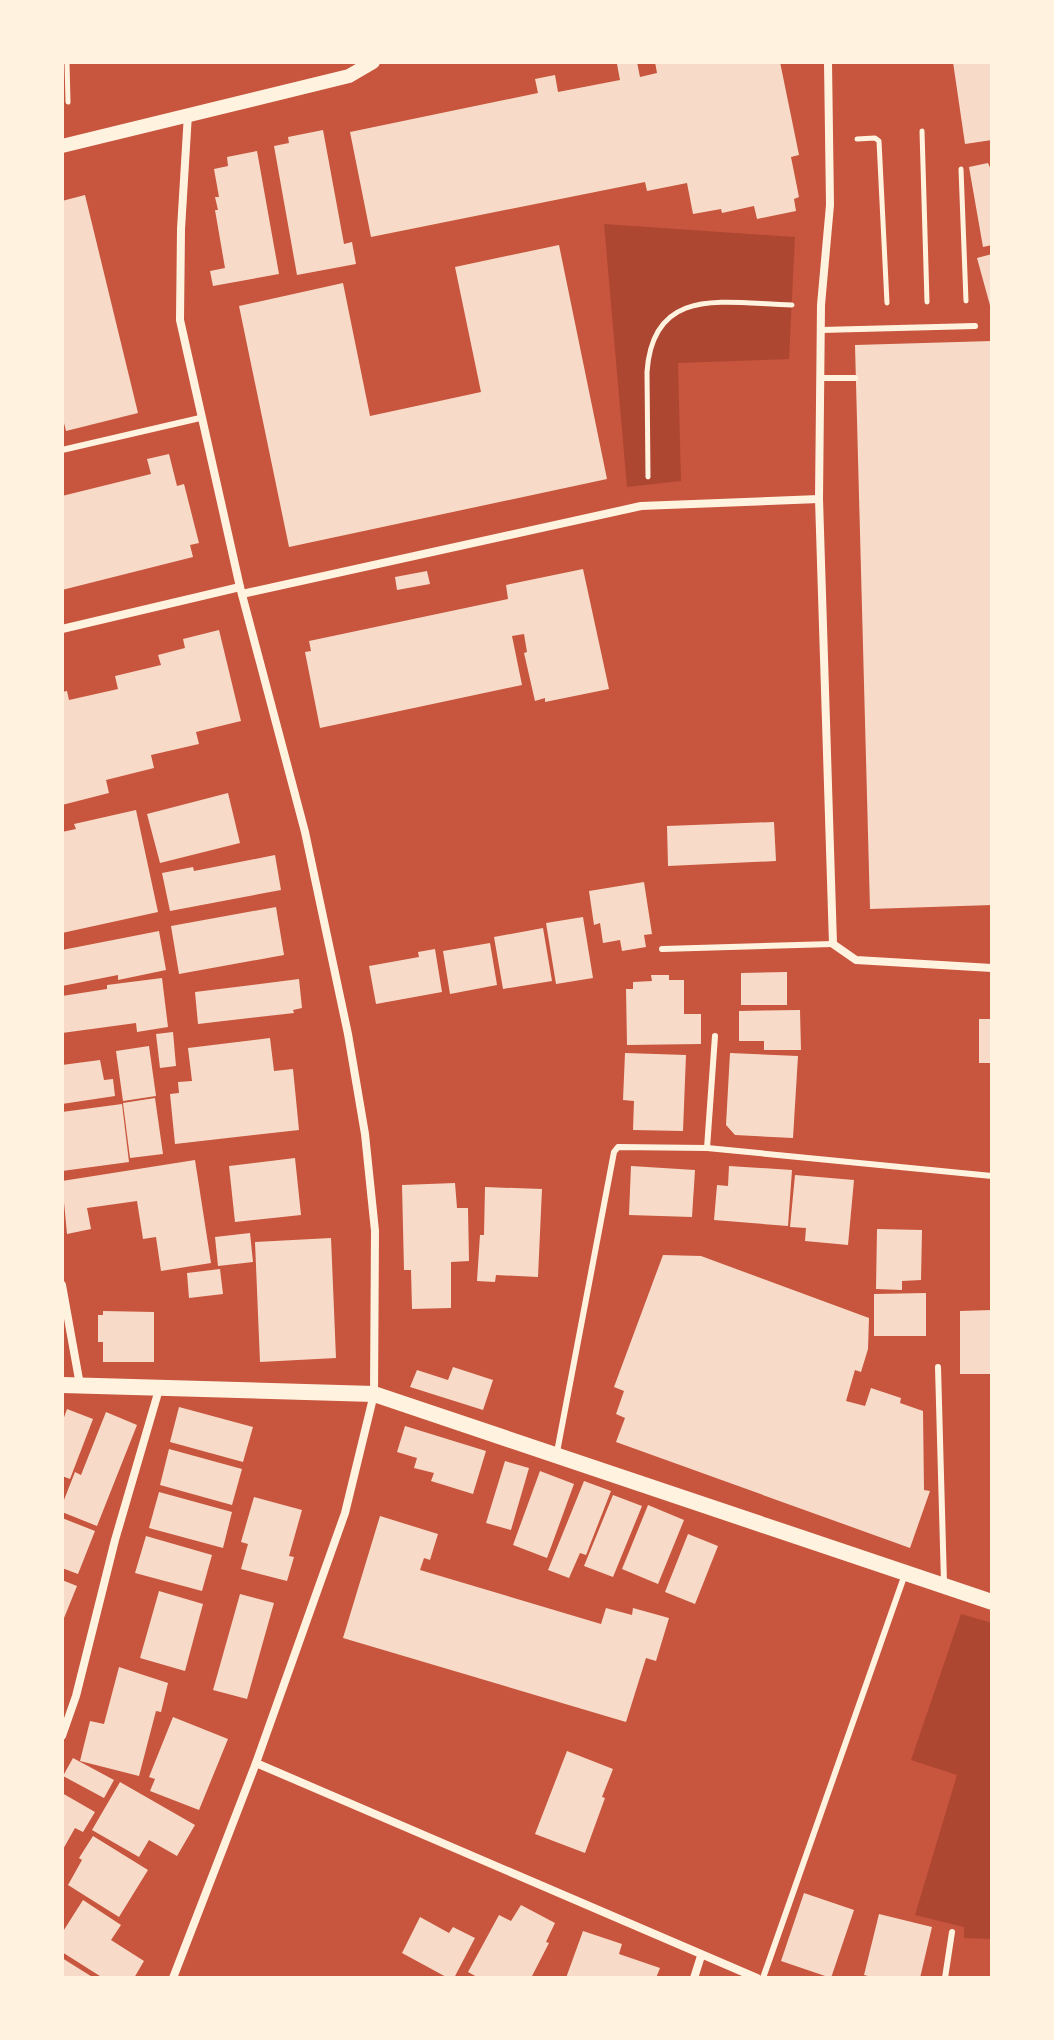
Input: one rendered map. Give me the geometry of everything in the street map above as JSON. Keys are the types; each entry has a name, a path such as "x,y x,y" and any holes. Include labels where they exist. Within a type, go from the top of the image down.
{"main road":[{"path":"62,1385 374,1394 992,1602"}],"street":[{"path":"62,146 349,76 373,62"},
{"path":"828,62 830,205 821,305 819,499 833,944 856,960 992,968"},
{"path":"173,1978 256,1763 345,1513 374,1394 375,1231 365,1134 348,1034 305,832 241,590 180,320 181,229 188,114"},
{"path":"62,629 649,506 819,499"},
{"path":"62,1285 80,1385"},
{"path":"62,1736 76,1696 115,1540 160,1386"},
{"path":"256,1763 701,1956 760,1978"},
{"path":"694,1978 701,1956"}],"lane":[{"path":"821,330 971,326"},
{"path":"821,378 855,378"},
{"path":"62,450 200,418"},
{"path":"662,949 833,944"},
{"path":"707,1148 715,1036"},
{"path":"556,1456 614,1152 623,1146 707,1148 992,1176"},
{"path":"938,1367 944,1587"},
{"path":"760,1978 905,1573"},
{"path":"945,1978 952,1932"}],"path":[{"path":"67,62 68,102"},
{"path":"922,131 927,327"},
{"path":"829,140 875,138 879,141 889,328"},
{"path":"961,169 971,326"},
{"path":"649,506 647,363 654,333 681,308 702,303 821,305"}],"shaded area":[{"path":"604,224 795,237 789,359 678,363 681,481 627,487"},
{"path":"961,1614 992,1623 992,1939 964,1938 964,1927 915,1915 957,1775 911,1760"}],"building":[{"path":"637,62 640,77 657,73 655,62 780,62 799,155 791,157 799,197 794,199 796,211 757,219 754,206 722,213 721,209 693,214 687,183 647,191 645,182 371,237 350,132 538,93 535,79 555,75 558,92 620,80 617,64"},
{"path":"953,62 992,62 992,140 965,144"},
{"path":"323,130 344,244 352,242 356,264 297,275 274,146 289,143 288,137"},
{"path":"257,151 279,274 213,286 210,271 225,268 215,210 218,210 215,197 219,197 214,169 228,166 227,157"},
{"path":"988,163 992,172 992,245 983,247 969,167"},
{"path":"85,195 138,413 66,431 62,415 62,201"},
{"path":"559,245 607,479 289,547 239,306 343,283 370,416 481,392 455,267"},
{"path":"992,254 992,309 991,309 977,258"},
{"path":"992,341 992,905 870,909 855,345"},
{"path":"169,454 177,486 184,484 199,543 190,545 193,557 62,590 62,496 151,474 147,459"},
{"path":"583,569 609,689 545,702 545,698 535,701 524,653 527,652 524,634 512,636 522,685 320,728 305,652 311,651 309,641 508,599 506,585"},
{"path":"427,571 430,584 397,590 395,577"},
{"path":"219,630 241,721 196,732 199,744 151,755 154,768 106,780 109,793 62,805 62,692 67,691 69,700 118,689 115,676 161,665 158,655 185,648 183,639"},
{"path":"228,793 240,843 160,863 147,814"},
{"path":"136,810 158,912 62,933 62,832 76,829 74,824"},
{"path":"774,822 776,861 668,866 667,826"},
{"path":"275,855 281,890 170,911 162,873 193,867 194,871"},
{"path":"644,882 652,934 644,935 646,947 622,951 620,940 603,943 600,923 594,925 589,891"},
{"path":"276,907 284,955 179,974 171,926"},
{"path":"583,917 593,978 556,984 546,923"},
{"path":"543,928 552,981 503,989 494,937"},
{"path":"159,931 166,970 118,980 118,975 62,986 62,950"},
{"path":"490,943 497,985 450,994 443,951"},
{"path":"435,949 442,992 376,1004 369,966 419,957 418,952"},
{"path":"787,972 787,1005 741,1005 741,973"},
{"path":"651,975 669,975 669,980 684,980 684,1014 701,1014 701,1044 627,1045 626,989 633,989 633,982 652,981"},
{"path":"162,978 168,1027 137,1032 136,1023 62,1033 62,996 107,989 107,985"},
{"path":"299,979 302,1008 293,1010 294,1013 198,1024 195,992"},
{"path":"800,1010 801,1050 764,1050 764,1041 739,1041 739,1011"},
{"path":"979,1019 992,1019 992,1063 979,1063"},
{"path":"173,1032 176,1066 160,1068 156,1034"},
{"path":"270,1038 274,1071 293,1069 299,1130 175,1144 170,1094 179,1093 178,1082 192,1081 188,1048"},
{"path":"149,1046 156,1096 123,1101 116,1051"},
{"path":"625,1053 686,1055 683,1131 633,1130 634,1101 623,1100"},
{"path":"730,1053 798,1056 793,1138 735,1135 726,1125"},
{"path":"100,1060 104,1080 113,1079 115,1096 62,1104 62,1065"},
{"path":"155,1098 163,1154 130,1158 123,1103"},
{"path":"122,1104 129,1162 62,1171 62,1112"},
{"path":"295,1158 301,1215 235,1222 229,1166"},
{"path":"195,1160 211,1263 161,1271 156,1237 143,1239 137,1201 87,1208 91,1229 67,1234 62,1181"},
{"path":"631,1166 695,1170 692,1217 629,1215"},
{"path":"729,1166 792,1170 788,1226 714,1220 717,1185 728,1186"},
{"path":"795,1175 854,1180 848,1245 805,1241 806,1228 790,1227"},
{"path":"455,1183 457,1208 468,1208 469,1261 451,1262 451,1308 412,1309 411,1270 404,1270 402,1185"},
{"path":"485,1187 542,1189 538,1277 496,1275 495,1282 477,1281 480,1235 484,1235"},
{"path":"877,1229 922,1230 921,1280 902,1281 902,1290 876,1289"},
{"path":"250,1233 253,1262 218,1266 215,1237"},
{"path":"331,1238 336,1358 260,1362 255,1242"},
{"path":"663,1255 701,1256 869,1318 868,1349 861,1372 855,1370 846,1401 865,1406 871,1388 901,1398 900,1403 923,1411 924,1490 930,1491 910,1548 616,1442 625,1418 616,1414 624,1391 614,1387"},
{"path":"220,1269 223,1294 189,1298 187,1273"},
{"path":"926,1293 926,1336 874,1336 874,1294"},
{"path":"992,1310 992,1374 960,1374 960,1311"},
{"path":"103,1311 154,1312 154,1362 103,1362 103,1342 98,1342 98,1315 103,1315"},
{"path":"453,1367 493,1380 483,1410 410,1387 417,1370 448,1380"},
{"path":"179,1407 253,1427 243,1462 170,1442"},
{"path":"67,1409 93,1419 70,1479 62,1476 62,1423"},
{"path":"106,1412 137,1425 97,1526 62,1512 62,1505 75,1472 81,1475"},
{"path":"405,1426 486,1451 473,1494 431,1481 434,1473 414,1468 417,1458 397,1452"},
{"path":"169,1449 242,1469 232,1505 160,1485"},
{"path":"505,1461 529,1468 511,1530 486,1523"},
{"path":"540,1471 574,1484 547,1558 513,1545"},
{"path":"584,1481 611,1491 586,1555 580,1553 569,1578 548,1570"},
{"path":"159,1492 232,1512 223,1548 149,1528"},
{"path":"613,1495 642,1506 613,1577 584,1566"},
{"path":"254,1497 302,1510 289,1556 294,1557 287,1581 241,1569 248,1544 241,1542"},
{"path":"648,1505 684,1520 658,1584 622,1569"},
{"path":"380,1516 438,1534 430,1560 424,1558 420,1570 601,1624 606,1608 632,1615 633,1608 669,1618 656,1661 646,1658 626,1722 343,1638"},
{"path":"62,1518 95,1531 78,1574 62,1568"},
{"path":"688,1534 718,1546 695,1604 665,1592"},
{"path":"146,1536 212,1555 202,1591 135,1573"},
{"path":"62,1580 77,1586 62,1623"},
{"path":"159,1591 203,1604 185,1671 140,1658"},
{"path":"240,1594 274,1603 247,1699 213,1690"},
{"path":"119,1667 168,1683 161,1712 156,1711 139,1776 80,1761 90,1721 104,1724"},
{"path":"173,1717 228,1739 199,1810 150,1791 155,1779 149,1777"},
{"path":"567,1751 613,1769 585,1853 535,1834"},
{"path":"73,1758 114,1780 104,1798 63,1776"},
{"path":"120,1782 195,1825 177,1856 149,1840 139,1857 92,1830"},
{"path":"62,1793 95,1812 83,1832 75,1828 62,1851"},
{"path":"93,1836 148,1870 119,1917 68,1885 82,1860 79,1858"},
{"path":"804,1893 854,1910 831,1978 781,1961"},
{"path":"83,1900 121,1925 111,1940 144,1961 134,1978 103,1978 62,1952 62,1933"},
{"path":"521,1905 555,1923 546,1942 549,1943 531,1978 479,1978 468,1972 499,1915 511,1921"},
{"path":"879,1914 932,1927 920,1978 864,1975"},
{"path":"420,1917 449,1933 453,1927 475,1938 454,1978 448,1978 402,1953"},
{"path":"583,1931 622,1944 619,1954 660,1968 656,1978 566,1978"},
{"path":"62,1958 94,1978 62,1978"}]}
